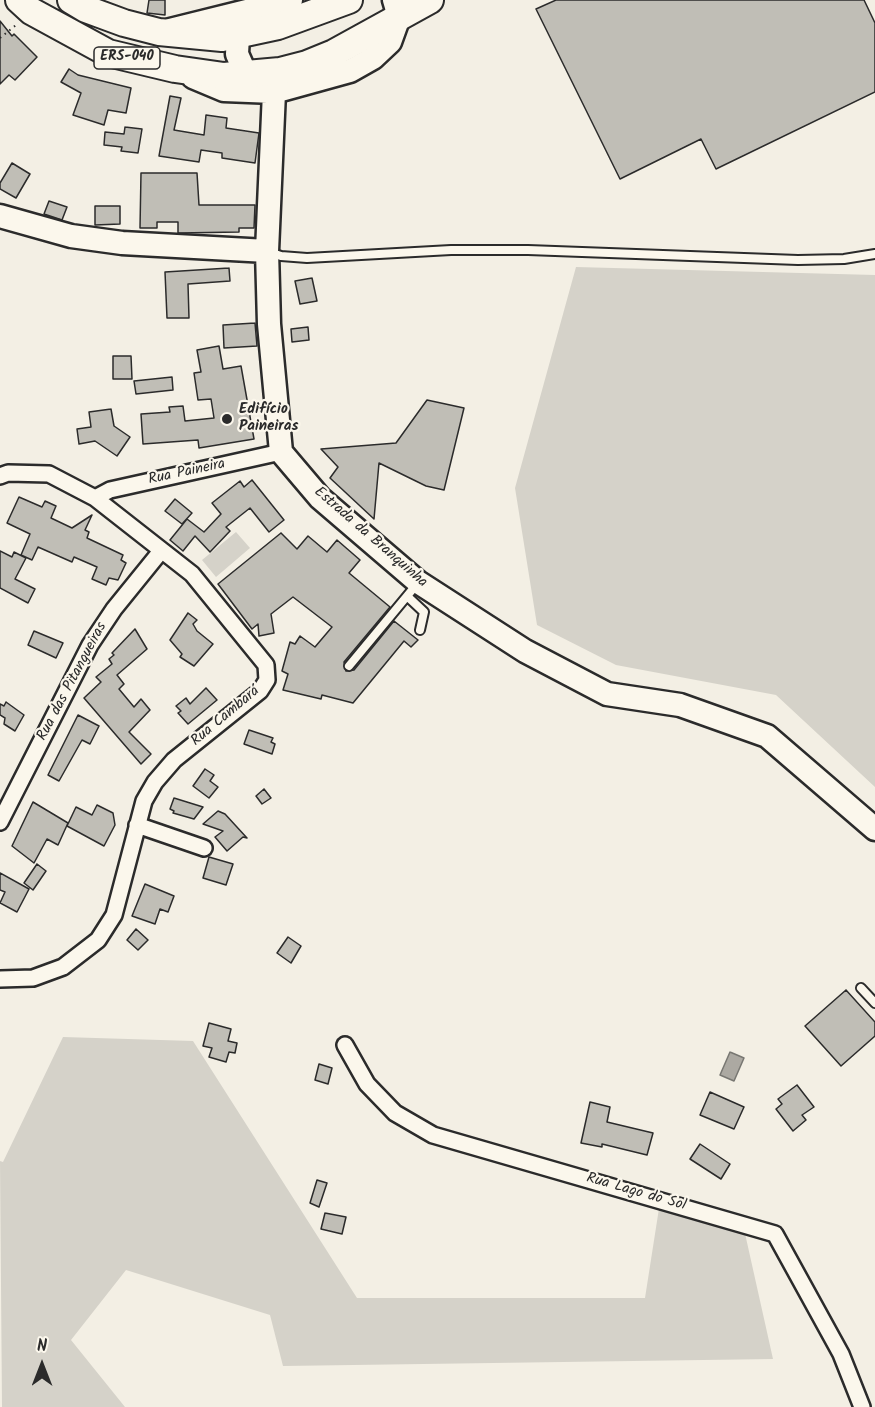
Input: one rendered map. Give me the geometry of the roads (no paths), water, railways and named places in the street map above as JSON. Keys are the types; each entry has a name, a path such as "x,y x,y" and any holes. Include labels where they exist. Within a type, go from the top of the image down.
{"main road":[{"name":"ERS-040","path":"19,0 48,21 108,53 175,69 224,76 280,71 307,64 334,53 396,16 430,0"},
{"name":"ERS-040","path":"71,0 86,9 124,23 159,32 222,38 294,21 349,0"},
{"path":"159,32 291,0"},
{"path":"266,7 245,22 238,36 237,54 248,75 274,92"},
{"path":"175,69 224,90 274,92 328,78 362,65 386,47 396,16"},
{"path":"274,92 267,251 269,324 281,452"},
{"path":"0,216 71,236 122,243 267,251"},
{"name":"Estrada da Branquinha","path":"281,452 320,498 413,589 607,694 680,705 767,736 875,828"}],"street":[{"name":"Rua Paineira","path":"95,498 110,490 281,452"},
{"name":"Rua Cambará","path":"0,476 15,473 49,474 95,498 192,574 266,665 267,680 260,691 174,760 155,782 144,801 114,915 98,940 63,967 33,978 0,979"},
{"name":"Rua das Pitangueiras","path":"0,822 90,645 114,609 161,551"},
{"path":"137,825 204,848"},
{"name":"Rua Lago do Sol","path":"345,1045 374,1091 395,1113 433,1135 774,1234 841,1354 862,1407"}],"lane":[{"path":"267,251 281,256 307,258 451,250 540,250 798,260 844,259 875,254"},
{"path":"349,666 413,589 424,612 420,630"},
{"path":"861,988 875,1003"}],"place":[{"name":"Edifício Paineiras","path":"227,419"}]}
